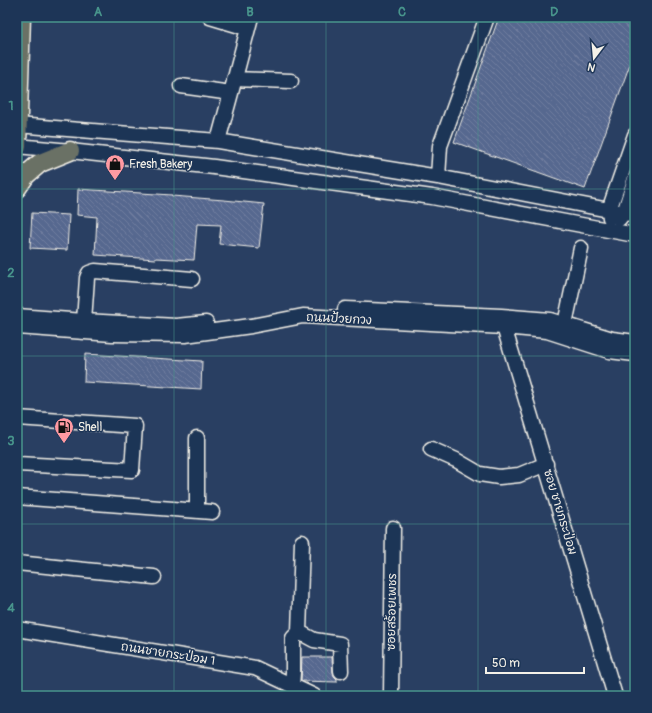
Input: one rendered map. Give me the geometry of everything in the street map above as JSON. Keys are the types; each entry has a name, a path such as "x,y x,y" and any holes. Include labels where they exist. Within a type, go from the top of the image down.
{"main road":[{"path":"17,146 21,17"},
{"path":"17,188 26,175 40,164 70,151"}],"street":[{"path":"210,17 249,22 218,141"},
{"path":"438,177 440,146 487,17"},
{"path":"234,79 290,81"},
{"path":"181,86 231,94"},
{"path":"17,125 218,141 438,177 630,214"},
{"path":"611,230 609,210 635,135"},
{"path":"17,146 214,167 432,197 635,235"},
{"path":"611,230 630,214 635,179"},
{"path":"565,324 581,248"},
{"path":"84,322 86,278 88,273 95,271 192,279"},
{"name":"ถนนป้วยกวง","path":"17,316 84,322 176,326 230,321 301,307 501,316 550,320 612,339 635,342"},
{"name":"ถนนป้วยกวง","path":"17,327 112,334 185,335 251,326 303,316 504,327 547,331 609,351 635,354"},
{"name":"ซอย ชายกระป่อม","path":"504,327 615,696"},
{"path":"17,418 135,426 132,470 17,464"},
{"path":"197,438 197,511"},
{"path":"431,449 456,460 480,474 499,477 519,475 546,464"},
{"path":"17,497 212,512"},
{"name":"ซอยสร้อยเพชร","path":"391,696 393,528"},
{"path":"292,686 292,638 299,632 302,542"},
{"path":"17,563 154,577"},
{"name":"ถนนชายกระป่อม 1","path":"17,629 255,668 314,696"},
{"path":"299,632 314,640 340,644 341,671"}],"building":[{"path":"499,17 635,17 635,50 585,189 454,142"},
{"path":"78,189 172,195 264,204 259,248 219,244 221,225 197,224 194,260 95,255 97,217 77,215"},
{"path":"32,213 69,215 67,250 30,248"},
{"path":"85,354 202,361 201,389 84,382"},
{"path":"302,657 332,657 333,672 337,682 301,681"}],"place":[{"name":"Fresh Bakery","path":"115,181"},
{"name":"Shell","path":"64,444"}]}
